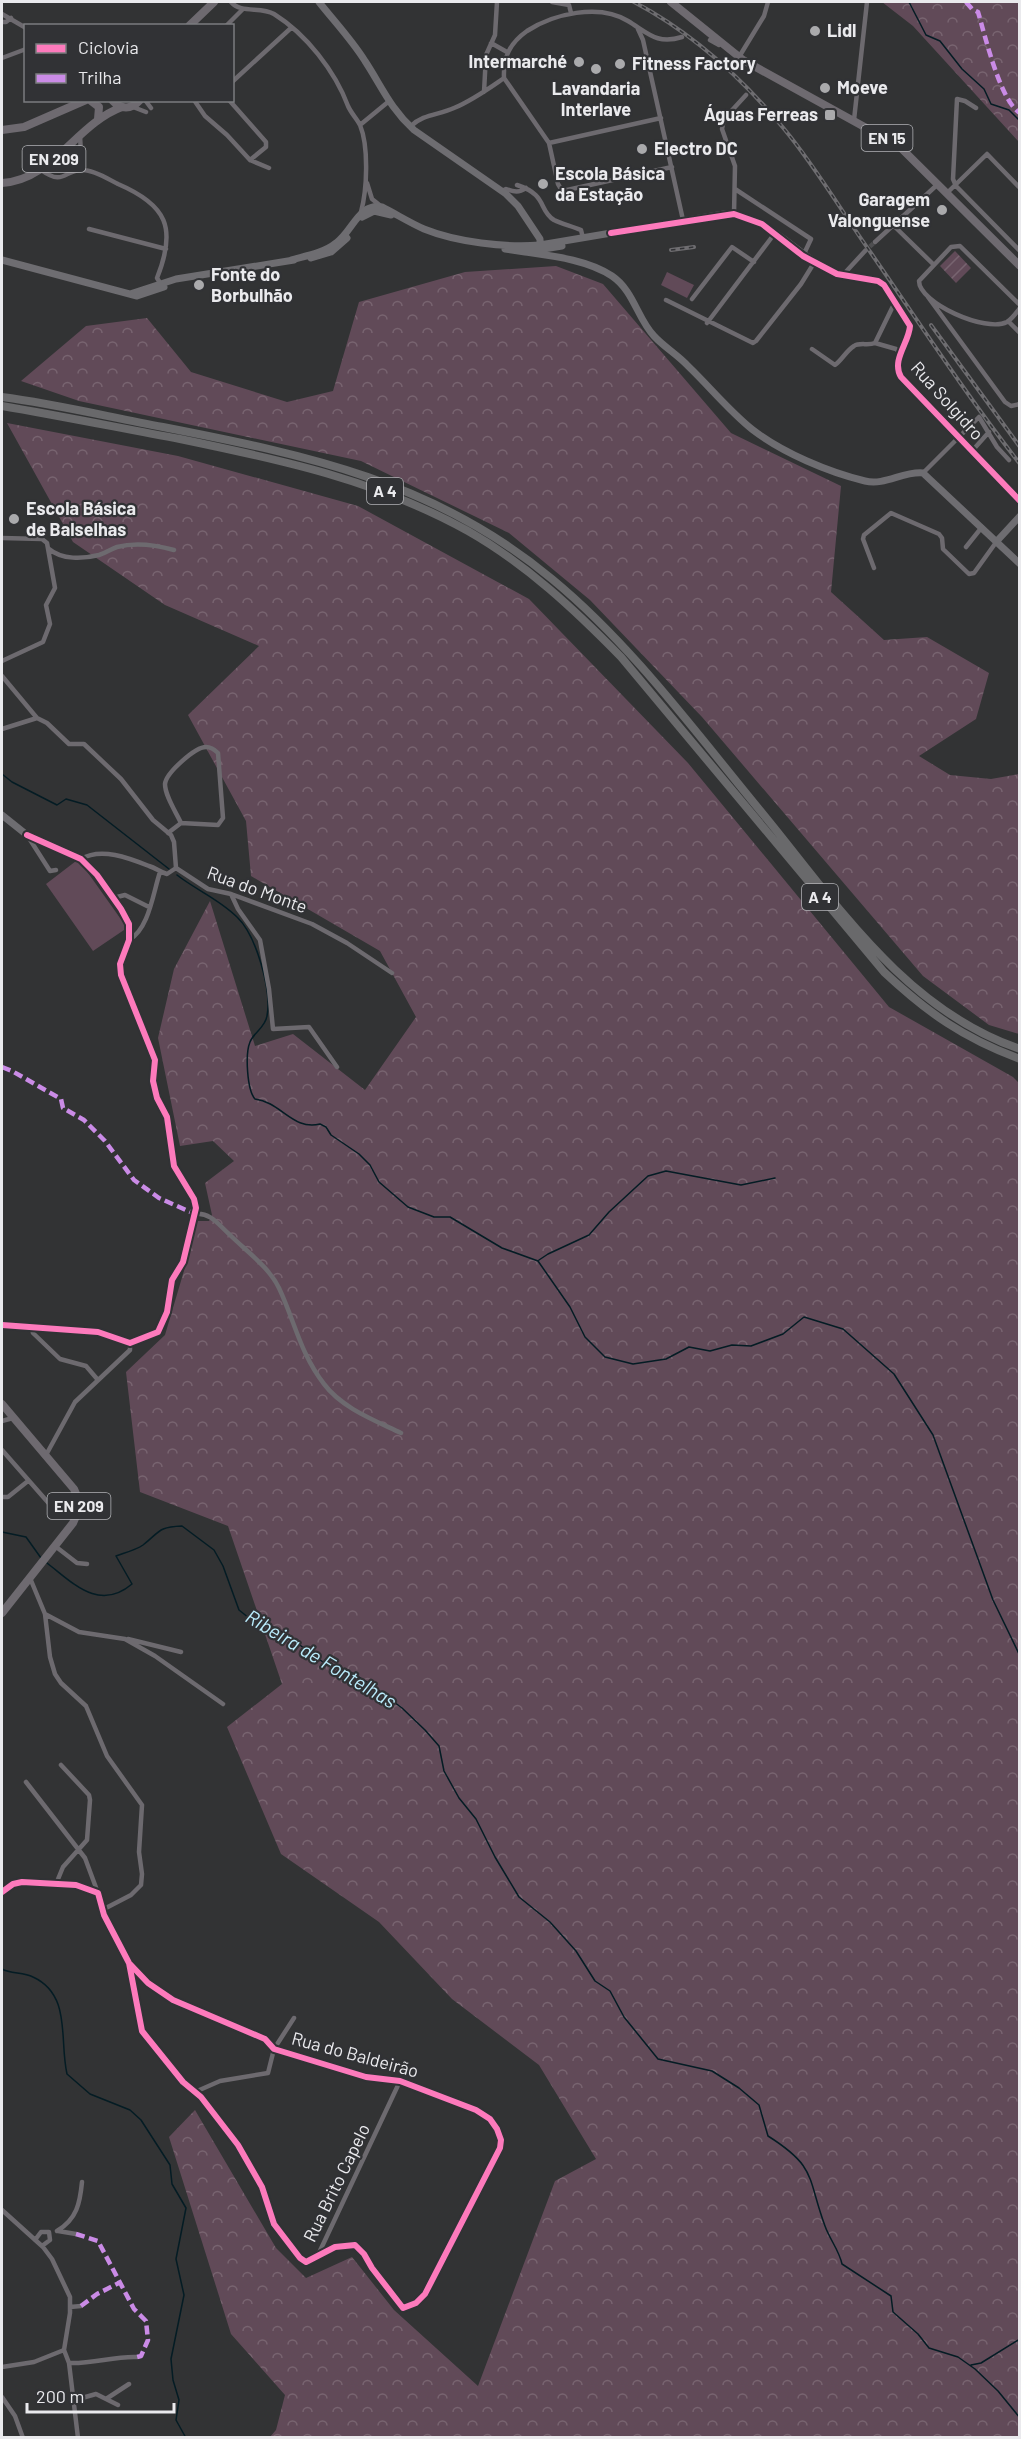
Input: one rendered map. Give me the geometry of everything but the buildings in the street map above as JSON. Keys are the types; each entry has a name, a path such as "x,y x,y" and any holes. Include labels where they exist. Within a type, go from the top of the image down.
{"highway":[{"name":"A 4","path":"2,397 244,443 342,467 418,495 500,540 551,578 630,653 857,928 901,976 951,1016 975,1030 1020,1050"},
{"name":"A 4","path":"2,406 243,452 345,477 415,504 495,548 547,586 621,657 884,972 916,1002 943,1022 972,1039 1020,1059"}],"main road":[{"path":"191,24 214,2"},
{"name":"EN 15","path":"671,2 740,60"},
{"name":"EN 15","path":"679,8 710,40 740,60 899,146 1020,266"},
{"path":"2,130 24,127 85,102"},
{"path":"89,102 99,107 102,116"},
{"name":"EN 209","path":"102,116 110,102"},
{"path":"114,102 122,107 133,107 138,102"},
{"name":"EN 209","path":"2,183 24,179 41,170 102,116 122,107"},
{"name":"EN 209","path":"2,1404 74,1489 79,1499 78,1514 73,1523 2,1613"}],"street":[{"path":"231,2 243,9 272,13 291,28 316,53 343,91 348,106 360,125 366,178 363,214"},
{"path":"319,2 365,61 388,102 411,126 502,191 518,206 540,239 542,247"},
{"path":"484,92 485,65 495,35 497,2"},
{"path":"552,2 568,3 571,13"},
{"path":"740,60 764,16 768,2"},
{"path":"854,120 867,2"},
{"path":"228,24 243,9"},
{"path":"672,167 567,190 561,189 549,143 504,78 507,52 523,34 538,24 571,13 607,14 627,20 638,30 668,42 682,38"},
{"path":"2,14 24,27"},
{"path":"2,22 11,18"},
{"path":"234,80 291,28"},
{"path":"638,30 643,40 683,220"},
{"path":"491,43 507,52"},
{"path":"2,58 24,50"},
{"path":"411,126 418,119 452,109 504,78"},
{"path":"525,249 683,220 734,214 735,166 722,129 724,119 746,95"},
{"path":"976,108 957,99 953,179 956,186 1020,251"},
{"path":"146,102 151,108"},
{"path":"195,102 205,116 250,160 269,168"},
{"path":"230,102 266,142 266,147 250,160"},
{"path":"360,125 388,102"},
{"path":"133,107 146,112"},
{"path":"549,143 661,118"},
{"path":"79,134 82,170"},
{"path":"981,149 1020,188"},
{"path":"947,193 987,154"},
{"path":"41,170 50,176 60,178 82,170 138,192 161,214 168,230 160,271 163,277 162,286"},
{"path":"366,178 372,199 372,209"},
{"path":"875,242 938,184"},
{"path":"517,185 526,188 540,198 548,215 555,220 581,230 583,239"},
{"path":"502,191 506,189 515,192 526,188"},
{"path":"735,189 811,239 803,256"},
{"path":"365,199 372,209 440,234 563,257"},
{"path":"372,199 382,207 413,223"},
{"path":"130,294 186,279 291,260 331,250 363,214 382,207"},
{"name":"Rua Solgidro","path":"734,214 762,224 803,256 842,276 878,281 884,285 910,326 897,370 901,377 1020,501"},
{"path":"526,218 532,234 542,247 603,271 617,279 631,296 653,335 686,363 753,430 798,457 867,482 879,482 915,472 923,473 1020,564"},
{"path":"893,225 934,265"},
{"path":"89,229 166,249"},
{"path":"707,322 775,233"},
{"path":"525,249 531,241 532,234"},
{"path":"542,247 552,248 583,239"},
{"path":"563,257 563,248 567,244"},
{"path":"924,292 954,313 979,323 992,324 1008,321 1020,306 960,246 951,247 919,281 919,286 1005,402 1011,406 1020,404"},
{"path":"692,299 732,247 754,262"},
{"path":"552,248 563,257"},
{"path":"842,276 865,251"},
{"path":"2,260 137,296 162,286"},
{"path":"666,300 753,343 801,284 813,262"},
{"path":"874,343 895,302"},
{"path":"948,325 948,318 954,313"},
{"path":"1008,321 1020,333"},
{"path":"812,349 835,365 854,346 874,343 896,350 901,354"},
{"path":"923,473 979,417 997,447 1009,460"},
{"path":"972,451 989,432"},
{"path":"874,568 862,539 891,513 939,534 942,538 943,549 969,574 974,573 997,541 1020,516"},
{"path":"966,547 982,527"},
{"path":"2,538 42,539 47,543 55,588 46,605 50,624 43,642 2,661"},
{"path":"49,549 58,556 81,557 100,555 118,547 143,544 174,550"},
{"path":"2,676 37,718 47,723 69,744 84,744 121,778 153,820 168,833 174,842 176,868 166,874 152,867 109,854 95,853 81,859"},
{"path":"2,729 37,718"},
{"path":"168,833 181,823 218,825 221,822 223,818 218,753 214,749 205,747 199,749 171,770 166,778 165,786 181,823"},
{"path":"2,815 27,835 81,859 97,875 129,924 129,940 120,964 121,975 155,1060 153,1081 157,1098 167,1117 174,1166 194,1199 196,1208 183,1262 172,1280 163,1325 158,1332 130,1343 98,1332 2,1325"},
{"path":"27,835 50,871 56,870"},
{"name":"Rua do Monte","path":"176,868 208,889 231,894 312,924 347,943 392,973"},
{"path":"129,940 137,936 160,872"},
{"path":"231,894 238,909 261,940 273,1029 309,1027 337,1067"},
{"path":"113,898 125,895 149,907"},
{"path":"195,1214 209,1216 269,1273 287,1305 300,1345 331,1392 368,1418 401,1433"},
{"path":"32,1328 33,1333 60,1359 86,1366 98,1380"},
{"path":"46,1455 75,1402 130,1350 130,1343"},
{"path":"2,1421 11,1415"},
{"path":"2,1450 52,1507"},
{"path":"2,1497 8,1497 28,1481"},
{"path":"55,1546 77,1563 87,1564"},
{"path":"30,1578 45,1614 50,1657 55,1674 61,1683 86,1706 107,1756 140,1799 142,1805 139,1852 141,1885 122,1901 104,1910"},
{"path":"45,1614 79,1632 125,1639 182,1652"},
{"path":"125,1639 155,1656 222,1704"},
{"path":"56,1884 63,1868 87,1840 89,1795 61,1765"},
{"name":"Rua do Baldeirão","path":"27,1782 85,1858 106,1920 129,1963 162,1994 265,2039 274,2049 366,2078 400,2081 476,2110 490,2119 497,2128 501,2140 500,2148 425,2294 416,2303 403,2308 355,2245 335,2247 318,2255"},
{"path":"2,1892 17,1882 76,1885 98,1893"},
{"name":"Rua Brito Capelo","path":"129,1963 142,2031 183,2082 201,2097 238,2145 262,2187 274,2224 300,2258 306,2262 318,2255 400,2081"},
{"path":"195,2092 220,2081 268,2073 274,2049 294,2018"},
{"path":"57,2231 70,2219 81,2202 82,2182"},
{"path":"2,2210 42,2246 52,2259 70,2297 64,2350 69,2363 75,2400 78,2438"},
{"path":"35,2240 41,2232 74,2233 70,2219"},
{"path":"42,2246 50,2240 49,2232"},
{"path":"70,2307 81,2306"},
{"path":"2,2367 34,2362 64,2350"},
{"path":"69,2363 137,2357"},
{"path":"106,2399 129,2384"},
{"path":"75,2400 91,2394 118,2405"},
{"path":"2,2397 15,2416 23,2438"}],"green space":[{"path":"882,2 1019,2 1019,142 913,26"},
{"path":"955,251 971,268 956,283 940,266"},
{"path":"556,266 603,284 731,433 841,486 831,592 884,640 927,637 989,673 976,719 919,756 950,775 991,779 1019,774 1019,1034 989,1025 923,976 702,717 590,600 509,533 361,461 79,401 21,381 86,326 147,318 191,372 287,402 333,391 359,302 465,272"},
{"path":"667,272 694,285 687,298 661,285"},
{"path":"7,423 178,456 358,506 529,599 688,763 889,1007 1013,1077 1019,1083 1019,2437 270,2437 276,2430 285,2395 231,2334 169,2137 195,2110 276,2248 306,2278 352,2257 394,2310 478,2386 555,2181 596,2159 539,2065 452,1999 379,1922 281,1854 227,1727 282,1684 228,1526 140,1492 126,1372 165,1335 196,1221 209,1221 212,1215 205,1183 234,1161 213,1141 180,1146 158,1038 174,969 210,901 255,1046 293,1034 365,1090 416,1017 380,951 251,876 246,821 188,715 259,646 165,605 73,542"},
{"path":"76,861 81,863 125,925 124,930 93,951 46,884"}],"waterway":[{"path":"909,2 926,35 940,41 962,69 984,89 991,104 1009,110 1020,121"},
{"path":"2,774 12,782 57,805 66,799 87,805 169,869"},
{"path":"177,875 223,905 237,917 244,925 256,949 265,978 268,1005 266,1020 248,1048 250,1088 255,1099 272,1105 294,1120 326,1127 331,1135 359,1154 370,1165 379,1182 408,1207 434,1217 450,1217 502,1248 538,1261 570,1307 585,1337 605,1357 633,1364 666,1359 689,1347 710,1351 732,1345 751,1346 783,1334 804,1317 843,1329 894,1374 933,1435 993,1600 1020,1656"},
{"path":"539,1260 589,1235 609,1212 648,1176 666,1171 741,1185 775,1178"},
{"name":"Ribeira de Fontelhas","path":"47,1563 87,1592 97,1595 120,1592 132,1584 116,1556 140,1547 163,1529 182,1526 214,1550 223,1566 239,1610 249,1618 278,1629 327,1665 345,1669 370,1684 402,1708 439,1746 444,1771 459,1798 476,1819 519,1897 550,1922 576,1951 595,1981 610,1991 624,2017 658,2059 712,2071 739,2088 759,2105 768,2136 795,2156 808,2174 825,2226 842,2264 891,2296 893,2312 918,2334 929,2348 958,2357 975,2369 998,2391 1020,2418"},
{"name":"Ribeira de Fontelhas","path":"2,1532 26,1537 41,1558"},
{"path":"2,1969 29,1975 45,1985 54,1995 62,2020 67,2074 90,2094 130,2110 141,2120 170,2165 172,2184 186,2208 176,2259 184,2295 171,2359 173,2380 179,2400 176,2420 186,2438"},
{"path":"971,2365 981,2363 1020,2339"}],"tunnel":[{"path":"865,251 875,242"}],"railway":[{"path":"634,2 676,27 715,58 752,93 785,130 819,175 962,386 1020,464"},
{"path":"671,250 694,247"},
{"path":"931,325 1020,447"}],"marked path":[{"path":"966,2 978,12 1000,82 1013,106 1020,113"},
{"path":"2,1067 61,1099 63,1108 84,1120 105,1141 134,1180 159,1198 195,1214"},
{"path":"76,2234 98,2241 134,2309 146,2321 148,2340 141,2356 137,2357"},
{"path":"81,2306 97,2294 121,2282"}],"cycle path":[{"path":"611,233 734,214 762,224 803,256 837,274 878,281 884,285 910,326 899,358 898,371 901,377 1020,501"},
{"path":"2,1325 98,1332 130,1343 158,1332 167,1312 172,1280 183,1262 196,1208 194,1199 174,1166 167,1117 157,1098 153,1081 155,1060 121,975 120,964 129,940 129,924 97,875 81,859 27,835"},
{"path":"2,1892 13,1884 22,1882 76,1885 98,1893 104,1915 129,1963 148,1983 173,2000 265,2039 274,2049 366,2077 400,2081 476,2110 490,2119 501,2140 500,2148 425,2294 416,2303 403,2308 355,2245 335,2247 306,2262 300,2258 274,2224 262,2187 238,2145 201,2097 183,2082 142,2031 129,1963"}],"place":[{"name":"Lidl","path":"815,31"},
{"name":"Intermarché","path":"579,62"},
{"name":"Fitness Factory","path":"620,64"},
{"name":"Lavandaria Interlave","path":"596,69"},
{"name":"Moeve","path":"825,88"},
{"name":"Águas Ferreas","path":"830,115"},
{"name":"Electro DC","path":"642,149"},
{"name":"Escola Básica da Estação","path":"543,184"},
{"name":"Garagem Valonguense","path":"942,210"},
{"name":"Fonte do Borbulhão","path":"199,285"},
{"name":"Escola Básica de Balselhas","path":"14,519"}]}
